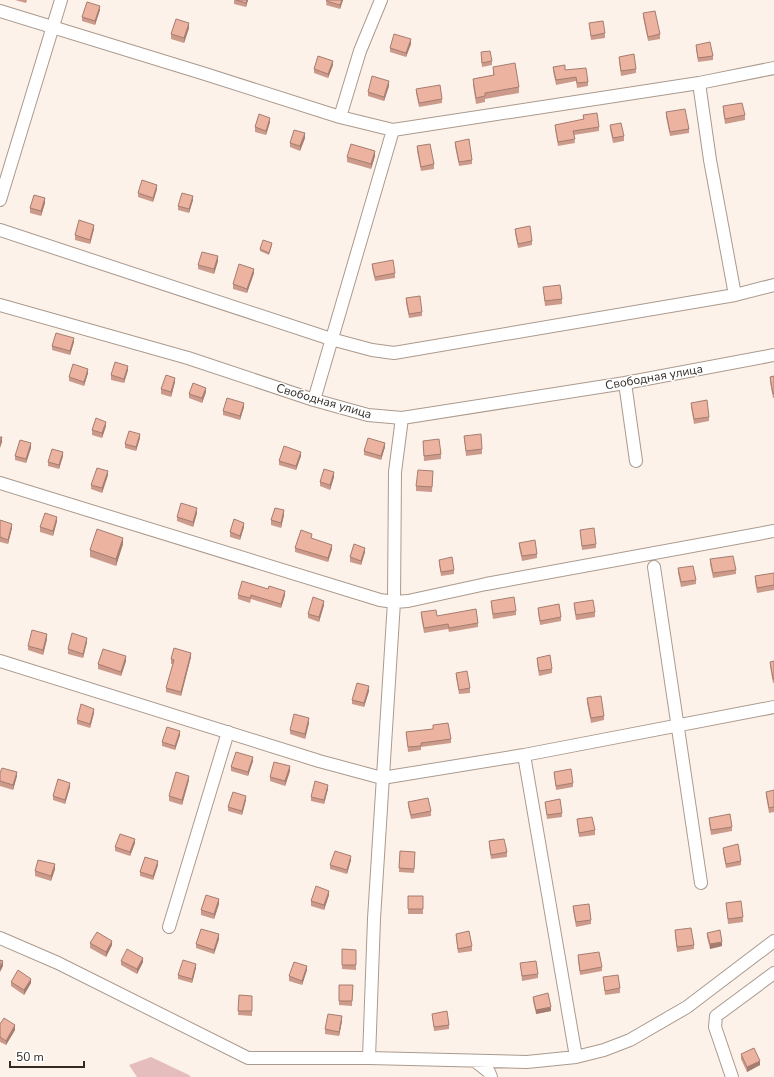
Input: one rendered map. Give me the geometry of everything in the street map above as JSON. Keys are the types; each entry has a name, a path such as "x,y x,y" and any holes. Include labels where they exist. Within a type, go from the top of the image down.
{"street":[{"path":"0,200 61,0"},
{"path":"340,117 360,51 381,0"},
{"path":"0,11 340,117 393,130 699,83 774,68"},
{"path":"699,83 710,160 735,295"},
{"path":"314,400 393,130"},
{"path":"0,230 331,339 372,350 394,353 735,295 774,285"},
{"name":"Свободная улица","path":"0,305 188,358 314,400 368,415 402,418 624,383 774,355"},
{"path":"624,383 636,461"},
{"path":"370,1058 374,919 394,602 395,472 402,418"},
{"path":"0,483 372,598 394,602 408,601 486,584 774,531"},
{"path":"654,567 701,883"},
{"path":"0,661 319,761 382,778 524,755 774,707"},
{"path":"169,927 228,732"},
{"path":"524,755 576,1057"},
{"path":"0,938 58,963 248,1058 370,1058 526,1062 576,1057 604,1050 630,1040 687,1007 774,941"},
{"path":"732,1077 715,1027 716,1016 774,973"},
{"path":"475,1061 489,1072 491,1077"}],"shaded area":[{"path":"151,1057 191,1077 137,1077 129,1065"}],"building":[{"path":"236,0 247,0 246,3"},
{"path":"342,0 340,5 326,1"},
{"path":"87,2 100,6 95,21 82,17"},
{"path":"655,11 660,34 648,37 643,13"},
{"path":"176,19 189,23 184,38 171,34"},
{"path":"603,21 605,33 591,36 589,23"},
{"path":"394,34 411,39 406,53 390,48"},
{"path":"710,42 713,56 698,58 696,45"},
{"path":"490,51 492,61 482,63 481,52"},
{"path":"634,54 636,69 621,71 619,57"},
{"path":"318,56 333,61 328,74 314,69"},
{"path":"515,63 519,87 485,93 485,96 476,98 473,79 494,75 493,67"},
{"path":"565,65 565,70 586,68 588,82 577,83 576,77 556,80 553,67"},
{"path":"372,76 389,81 384,97 368,92"},
{"path":"440,85 442,99 419,103 416,89"},
{"path":"742,103 745,115 725,119 723,106"},
{"path":"685,109 689,129 670,132 666,112"},
{"path":"597,113 599,127 573,131 575,139 558,142 555,125 584,119 583,115"},
{"path":"259,114 270,118 266,131 255,127"},
{"path":"621,123 624,136 613,138 610,125"},
{"path":"294,130 305,133 300,146 290,143"},
{"path":"469,139 472,160 459,162 455,142"},
{"path":"351,144 375,151 371,164 347,157"},
{"path":"430,144 434,164 421,167 417,146"},
{"path":"142,180 157,185 153,198 138,193"},
{"path":"182,193 193,196 189,209 178,206"},
{"path":"34,195 45,198 41,211 30,208"},
{"path":"79,220 94,225 90,240 75,235"},
{"path":"530,226 532,241 518,244 515,229"},
{"path":"263,240 272,243 269,253 260,249"},
{"path":"202,252 218,256 214,269 198,265"},
{"path":"393,260 395,273 375,277 372,264"},
{"path":"239,264 254,269 247,289 233,284"},
{"path":"560,285 562,299 545,301 543,287"},
{"path":"420,296 422,312 409,314 406,298"},
{"path":"56,333 74,338 70,351 52,346"},
{"path":"115,362 128,366 124,379 111,375"},
{"path":"73,364 88,369 84,382 69,377"},
{"path":"166,375 175,378 171,392 161,389"},
{"path":"774,376 774,393 773,394 770,377"},
{"path":"193,383 206,388 202,398 189,394"},
{"path":"227,398 244,403 240,416 223,411"},
{"path":"707,400 709,417 694,419 691,403"},
{"path":"96,418 106,422 102,433 92,430"},
{"path":"129,431 140,434 136,447 125,444"},
{"path":"481,434 482,449 466,451 464,436"},
{"path":"368,438 385,443 381,456 364,451"},
{"path":"439,439 441,454 424,456 423,441"},
{"path":"20,440 31,443 26,459 15,456"},
{"path":"284,446 301,452 296,466 279,461"},
{"path":"52,449 63,452 59,465 48,462"},
{"path":"97,468 108,471 102,488 91,485"},
{"path":"324,469 334,472 330,485 320,482"},
{"path":"418,470 433,471 432,487 416,486"},
{"path":"181,503 197,508 193,522 177,517"},
{"path":"275,508 284,510 281,523 271,520"},
{"path":"45,513 57,517 53,531 40,527"},
{"path":"234,519 244,523 240,536 230,532"},
{"path":"0,520 12,524 8,540 0,537"},
{"path":"594,528 596,544 582,546 580,530"},
{"path":"97,529 123,538 116,559 90,550"},
{"path":"301,530 312,534 311,538 332,545 328,558 295,548"},
{"path":"535,540 537,554 522,556 519,543"},
{"path":"354,544 365,548 361,561 350,557"},
{"path":"733,556 736,570 713,573 710,559"},
{"path":"452,557 454,570 441,572 439,560"},
{"path":"693,566 696,580 681,582 678,568"},
{"path":"774,573 774,585 757,588 755,576"},
{"path":"242,581 268,589 269,586 285,591 281,604 251,595 250,598 238,595"},
{"path":"313,597 324,601 319,617 308,614"},
{"path":"514,597 516,611 493,614 491,601"},
{"path":"593,600 595,612 576,615 574,603"},
{"path":"559,604 561,617 540,621 538,608"},
{"path":"476,609 478,623 449,628 448,624 424,628 421,612 436,610 437,616"},
{"path":"32,630 47,634 43,650 28,646"},
{"path":"72,633 87,638 83,654 68,649"},
{"path":"174,648 191,653 181,692 166,688 174,660 171,659"},
{"path":"103,649 126,656 121,672 98,664"},
{"path":"550,655 552,669 539,671 537,658"},
{"path":"774,661 774,679 773,679 770,662"},
{"path":"467,671 470,688 459,690 456,673"},
{"path":"357,683 369,686 364,703 352,700"},
{"path":"601,696 604,716 591,718 587,698"},
{"path":"81,704 94,709 90,724 77,720"},
{"path":"294,714 309,718 305,734 290,730"},
{"path":"448,723 451,739 421,743 421,746 408,747 406,732 433,729 433,725"},
{"path":"167,727 180,731 175,746 162,742"},
{"path":"236,752 253,757 248,772 231,767"},
{"path":"274,762 290,766 285,781 270,777"},
{"path":"2,768 17,772 13,785 0,781 0,773"},
{"path":"571,769 573,783 556,786 554,772"},
{"path":"176,772 189,776 182,800 169,796"},
{"path":"58,779 70,783 65,800 53,796"},
{"path":"315,781 328,785 324,800 311,797"},
{"path":"774,790 774,807 769,808 766,792"},
{"path":"233,792 246,796 242,811 228,807"},
{"path":"428,798 431,811 411,815 408,802"},
{"path":"560,799 562,813 547,815 545,802"},
{"path":"730,814 732,827 711,830 709,818"},
{"path":"592,817 595,830 579,833 577,819"},
{"path":"120,834 135,839 130,852 115,847"},
{"path":"504,839 507,852 491,855 489,841"},
{"path":"738,844 741,861 726,864 723,848"},
{"path":"335,851 351,856 347,870 330,865"},
{"path":"400,851 415,852 414,869 399,868"},
{"path":"145,857 158,861 153,876 140,872"},
{"path":"38,860 55,864 51,876 35,871"},
{"path":"316,886 329,891 324,905 311,901"},
{"path":"206,895 219,899 214,914 201,910"},
{"path":"408,896 423,896 423,909 408,909"},
{"path":"741,901 743,917 728,919 726,903"},
{"path":"589,904 591,920 576,922 573,906"},
{"path":"691,928 694,945 677,947 675,930"},
{"path":"201,929 219,934 214,950 196,944"},
{"path":"720,930 722,942 710,944 707,933"},
{"path":"469,931 472,946 458,949 456,934"},
{"path":"97,932 112,941 106,952 90,943"},
{"path":"127,949 143,958 137,969 121,961"},
{"path":"342,949 356,950 356,965 342,965"},
{"path":"599,952 602,967 580,971 578,955"},
{"path":"0,960 3,961 0,967"},
{"path":"183,960 196,964 192,979 178,975"},
{"path":"536,961 538,974 522,976 520,963"},
{"path":"294,962 307,966 302,981 289,976"},
{"path":"18,970 31,979 24,990 11,982"},
{"path":"618,975 620,988 605,991 603,977"},
{"path":"339,985 353,985 352,1001 339,1001"},
{"path":"548,993 551,1007 536,1010 533,997"},
{"path":"239,995 252,996 252,1011 238,1011"},
{"path":"447,1011 449,1025 434,1027 432,1014"},
{"path":"328,1014 342,1016 339,1032 325,1029"},
{"path":"4,1018 15,1025 6,1041 0,1037 0,1024"},
{"path":"754,1048 760,1061 747,1067 741,1054"}]}
